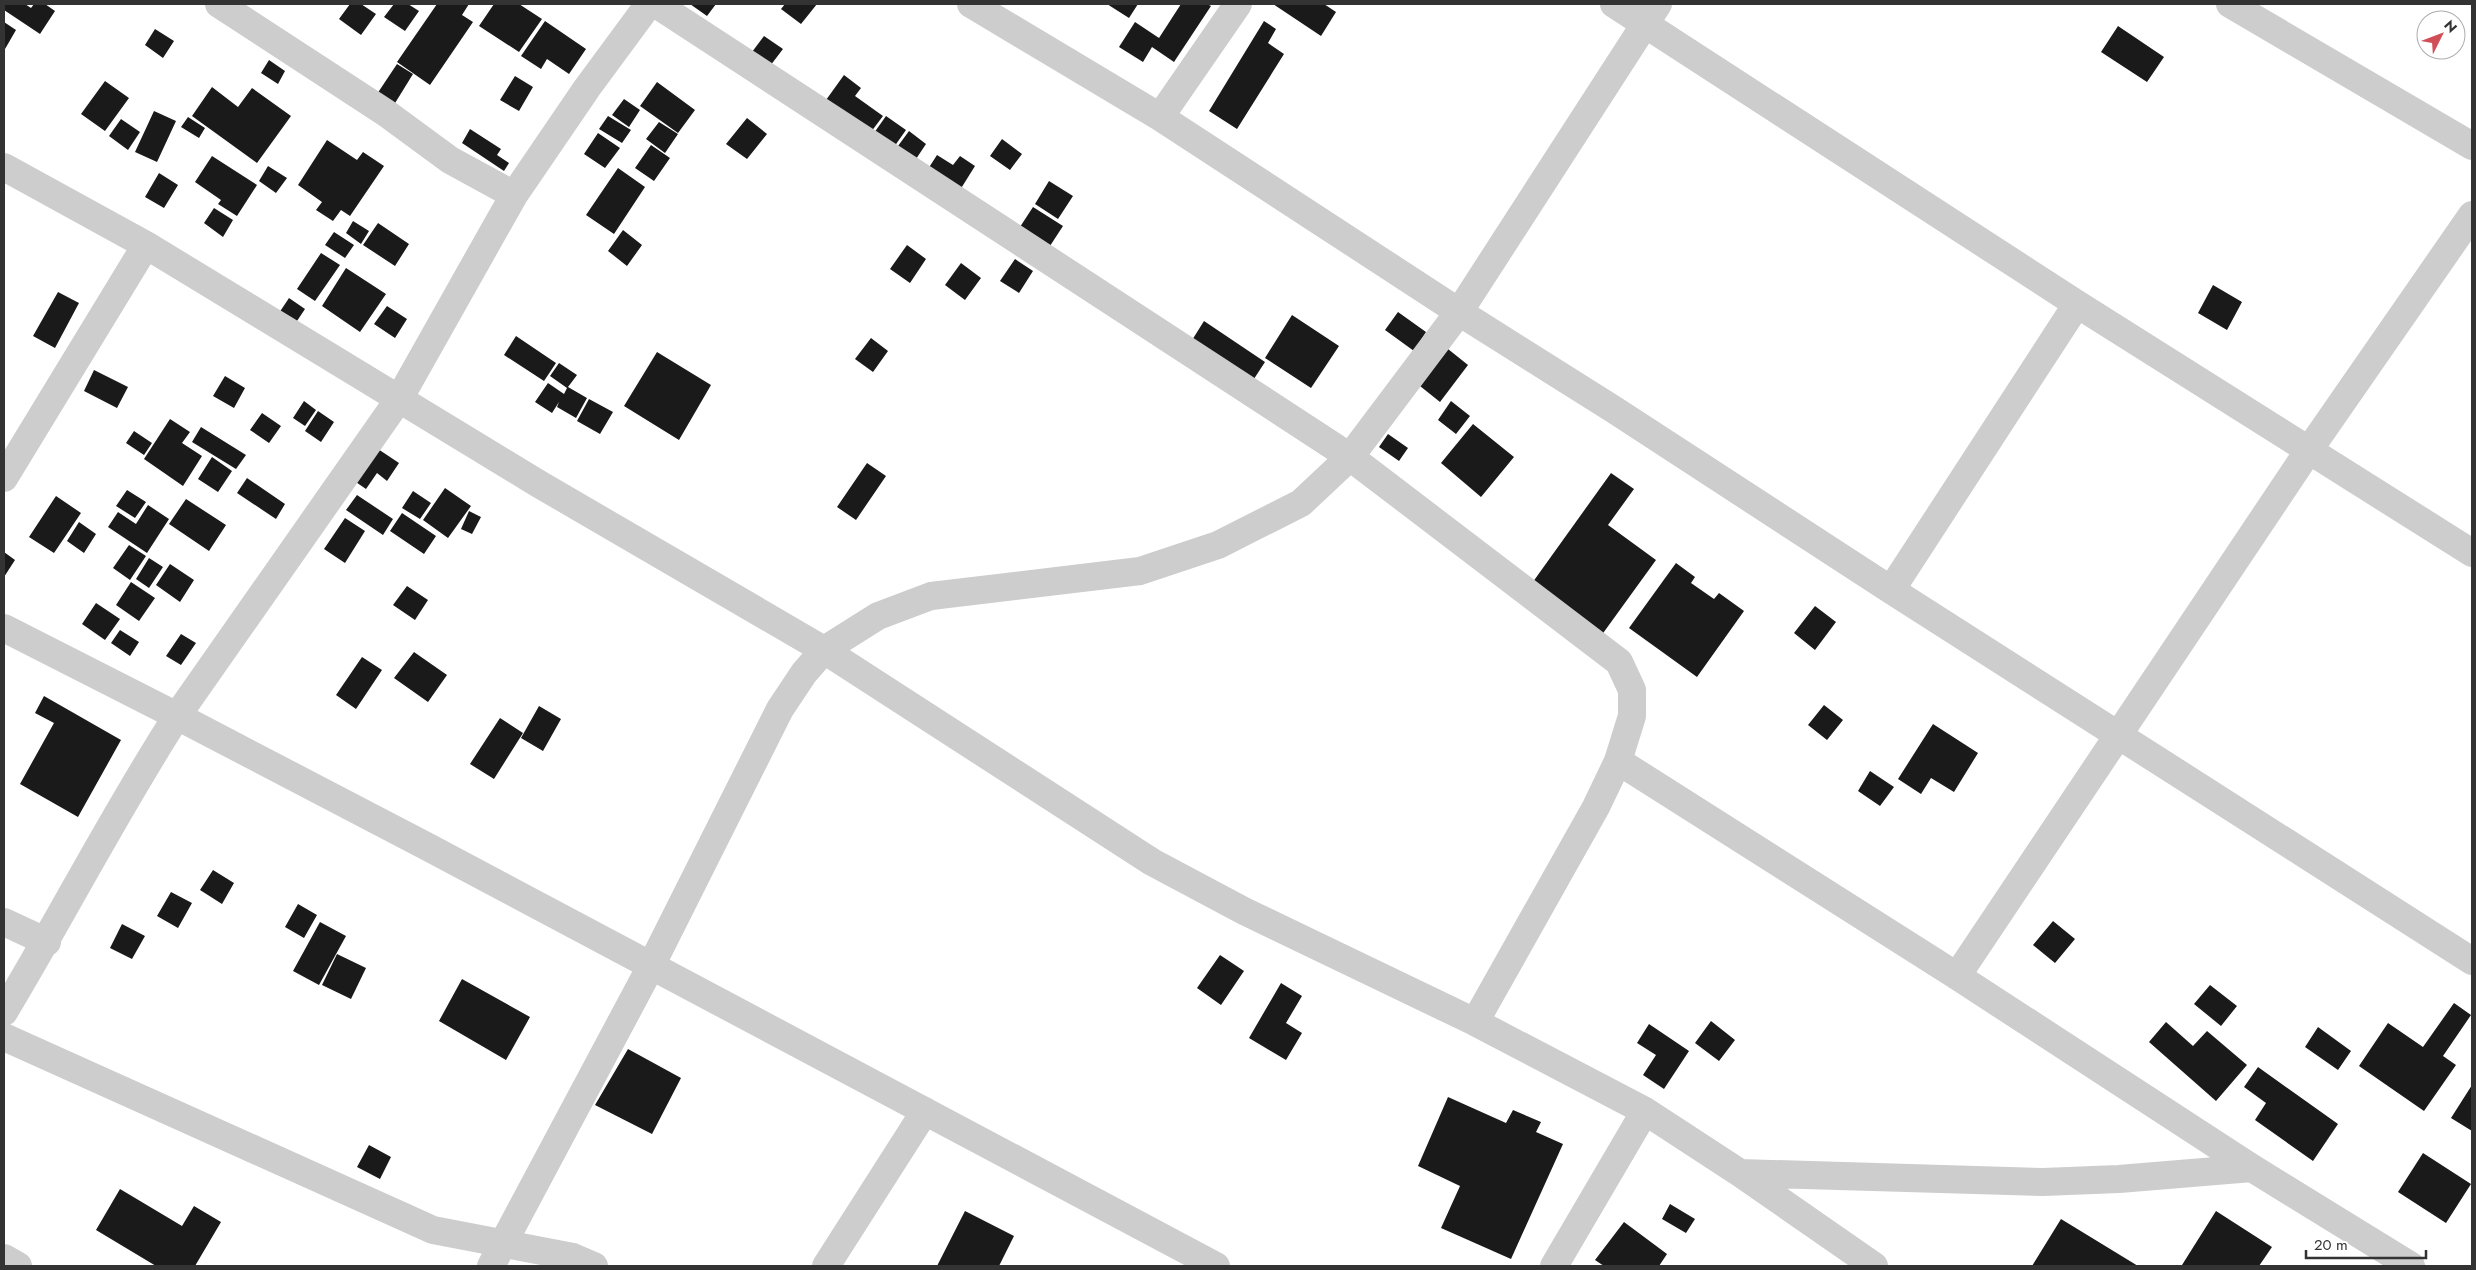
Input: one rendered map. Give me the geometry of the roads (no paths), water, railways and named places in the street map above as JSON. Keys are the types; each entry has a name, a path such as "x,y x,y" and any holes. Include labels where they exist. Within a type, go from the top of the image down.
{"street":[{"path":"219,4 386,113 450,160 514,195"},
{"path":"4,1012 46,942 135,781 177,716 399,399 514,195 587,88 649,4"},
{"path":"656,4 1350,457 1619,662 1632,690 1632,716 1618,761 1596,807 1475,1022"},
{"path":"971,4 1160,117 1459,312 1614,409 1891,590 2472,962"},
{"path":"1160,117 1238,4"},
{"path":"1614,4 1651,13 2077,304 2472,553"},
{"path":"2230,4 2472,146"},
{"path":"491,1266 651,966 780,708 804,673 824,650 878,616 931,596 1140,571 1218,545 1301,503 1350,457 1459,312 1651,13"},
{"path":"4,167 146,245 538,484 824,650 1152,862 1244,911 1475,1022 1645,1111 1740,1173 1874,1266"},
{"path":"1957,976 2309,450 2472,214"},
{"path":"4,478 146,245"},
{"path":"1891,590 2077,304"},
{"path":"4,628 177,716 1216,1266"},
{"path":"1618,761 1957,976 2252,1168 2411,1266"},
{"path":"4,922 46,942"},
{"path":"4,1037 433,1230 504,1242 573,1257 594,1266"},
{"path":"826,1266 925,1111"},
{"path":"1554,1266 1645,1111"},
{"path":"1740,1173 2043,1182 2119,1179 2252,1168"},
{"path":"4,1258 18,1266"}]}
